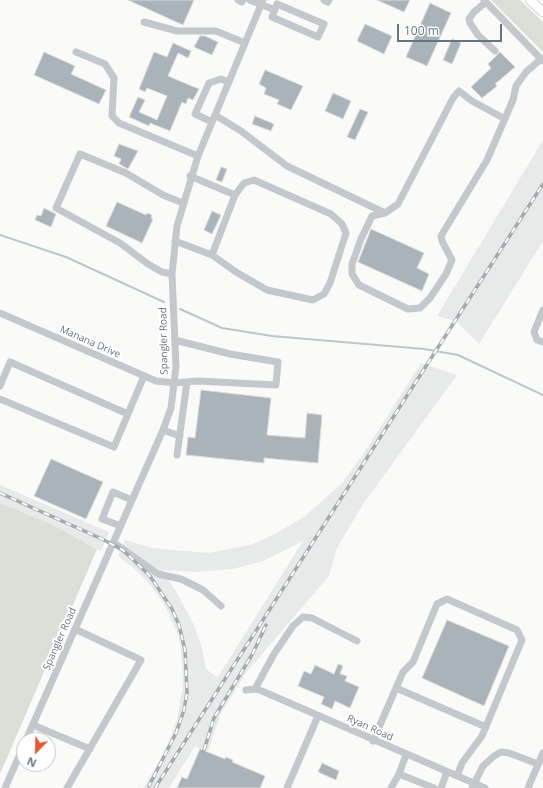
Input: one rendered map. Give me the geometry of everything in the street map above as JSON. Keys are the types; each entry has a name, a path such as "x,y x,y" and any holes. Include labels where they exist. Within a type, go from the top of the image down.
{"main road":[{"path":"530,0 543,12"}],"street":[{"path":"238,0 242,2 243,0"},
{"path":"250,0 262,2 274,10"},
{"path":"324,0 328,2 329,0"},
{"path":"495,51 478,35 469,19 485,1 542,60 526,72 516,86 513,100 505,119 487,160 441,236 452,260 446,274 430,298 420,308 408,309 359,285 352,274 352,264 361,239 372,216 385,212 398,204 453,98 459,91 472,101 505,119"},
{"name":"Spangler Road","path":"30,732 163,430 171,408 174,383 175,340 172,274 175,241 182,203 190,176 262,2"},
{"path":"277,4 324,24 318,37 272,17 274,10 277,4"},
{"path":"144,22 177,31 216,32 245,43"},
{"path":"76,52 105,64 114,78 112,116 119,123 198,156"},
{"path":"229,82 221,79 209,83 195,114 214,118 241,131 286,166 385,212"},
{"path":"172,274 162,272 148,264 120,243 56,208 80,154 126,173 162,195 182,203"},
{"path":"190,176 235,195"},
{"path":"175,241 212,255 236,272 267,290 313,300 324,294 330,283 346,234 342,224 331,214 254,180 244,184 235,195 212,255"},
{"path":"543,310 534,332 537,340 543,342"},
{"name":"Manana Drive","path":"0,313 156,381 174,383 196,380 276,385 278,362 230,354 175,340"},
{"path":"0,386 10,362 128,414"},
{"path":"0,399 114,447 144,376"},
{"path":"177,455 187,382"},
{"path":"163,430 180,436"},
{"path":"121,526 102,519 113,492 132,500"},
{"path":"114,542 158,574 181,579 203,590 221,606"},
{"path":"374,741 403,672 413,662 437,604 447,599 517,630 522,640 478,743 462,763 457,776"},
{"path":"255,689 278,648 293,626 302,617 312,618 357,641"},
{"path":"67,788 141,660 75,629"},
{"path":"396,688 486,726"},
{"name":"Ryan Road","path":"246,690 255,689 457,776 473,786 485,788"},
{"path":"287,788 318,716"},
{"path":"33,725 90,749"},
{"path":"473,786 482,766 501,752 509,753 538,764"},
{"path":"528,788 543,753"},
{"path":"391,788 399,774 406,755"},
{"path":"5,788 16,763"},
{"path":"441,788 448,772"},
{"path":"399,774 434,788"}],"shaded area":[{"path":"491,0 520,0 543,22 543,52"},
{"path":"543,140 543,241 479,344 456,321 437,316"},
{"path":"421,363 457,375 363,504 337,548 329,576 246,673 221,713 208,751 195,746 169,788 143,788 163,755 177,720 183,684 182,663 179,637 165,606 152,587 136,570 118,556 125,540 152,548 208,553 250,545 275,534 304,517 342,483 364,453","holes":["303,541 218,677 206,669 202,648 193,623 177,593 162,570 196,572 233,569 263,561"]},
{"path":"0,485 109,532 101,551 51,524 0,503"},
{"path":"0,503 51,524 97,549 18,732 16,732 16,737 0,774"}],"building":[{"path":"128,0 194,0 183,25"},
{"path":"377,0 410,0 404,12"},
{"path":"430,3 451,13 427,66 406,57"},
{"path":"365,24 392,36 384,54 357,41"},
{"path":"200,36 205,36 218,42 212,55 194,47"},
{"path":"452,39 461,43 452,64 443,60"},
{"path":"173,43 191,51 188,58 178,53 168,76 199,89 193,100 188,98 186,104 182,102 170,131 150,123 149,126 129,117 138,97 145,100 139,112 157,120 167,96 147,88 145,92 139,89 154,52 167,57"},
{"path":"44,52 75,66 71,74 106,90 99,104 34,75"},
{"path":"500,52 515,67 495,84 497,86 482,98 471,87 491,68 488,64"},
{"path":"265,70 303,86 291,110 277,104 279,100 264,94 266,88 259,84"},
{"path":"333,93 351,101 343,119 325,111"},
{"path":"360,109 368,112 355,140 347,137"},
{"path":"255,116 274,124 271,131 252,124"},
{"path":"119,144 138,151 128,169 119,164 121,159 114,156"},
{"path":"221,167 227,169 222,182 216,180"},
{"path":"117,202 146,215 147,213 152,215 151,218 153,219 142,243 106,226"},
{"path":"44,208 56,214 51,227 35,220 37,215 41,216"},
{"path":"212,211 221,215 212,234 204,230"},
{"path":"371,229 424,253 417,268 429,274 422,291 358,262"},
{"path":"201,390 271,398 267,435 305,438 307,413 322,415 318,463 264,458 264,463 186,455 188,437 195,438"},
{"path":"51,459 103,482 86,519 34,496"},
{"path":"447,620 509,646 484,706 422,678"},
{"path":"338,664 343,666 340,674 347,676 345,681 359,687 350,708 335,701 332,709 321,704 324,697 298,686 304,671 311,674 315,665 334,674"},
{"path":"200,749 225,759 226,757 233,760 232,762 265,776 260,788 177,788 182,777 187,779"},
{"path":"322,763 339,771 336,780 318,772"}],"waterway":[{"path":"0,235 66,257 164,302"},
{"path":"180,309 222,328 272,336 424,349 458,355 543,395"}],"railway":[{"path":"155,788 543,184"},
{"path":"0,493 123,550 150,576 172,609 179,625 185,650 187,692 184,710 176,733 149,786"},
{"path":"204,750 214,718 253,653 266,625"}]}
